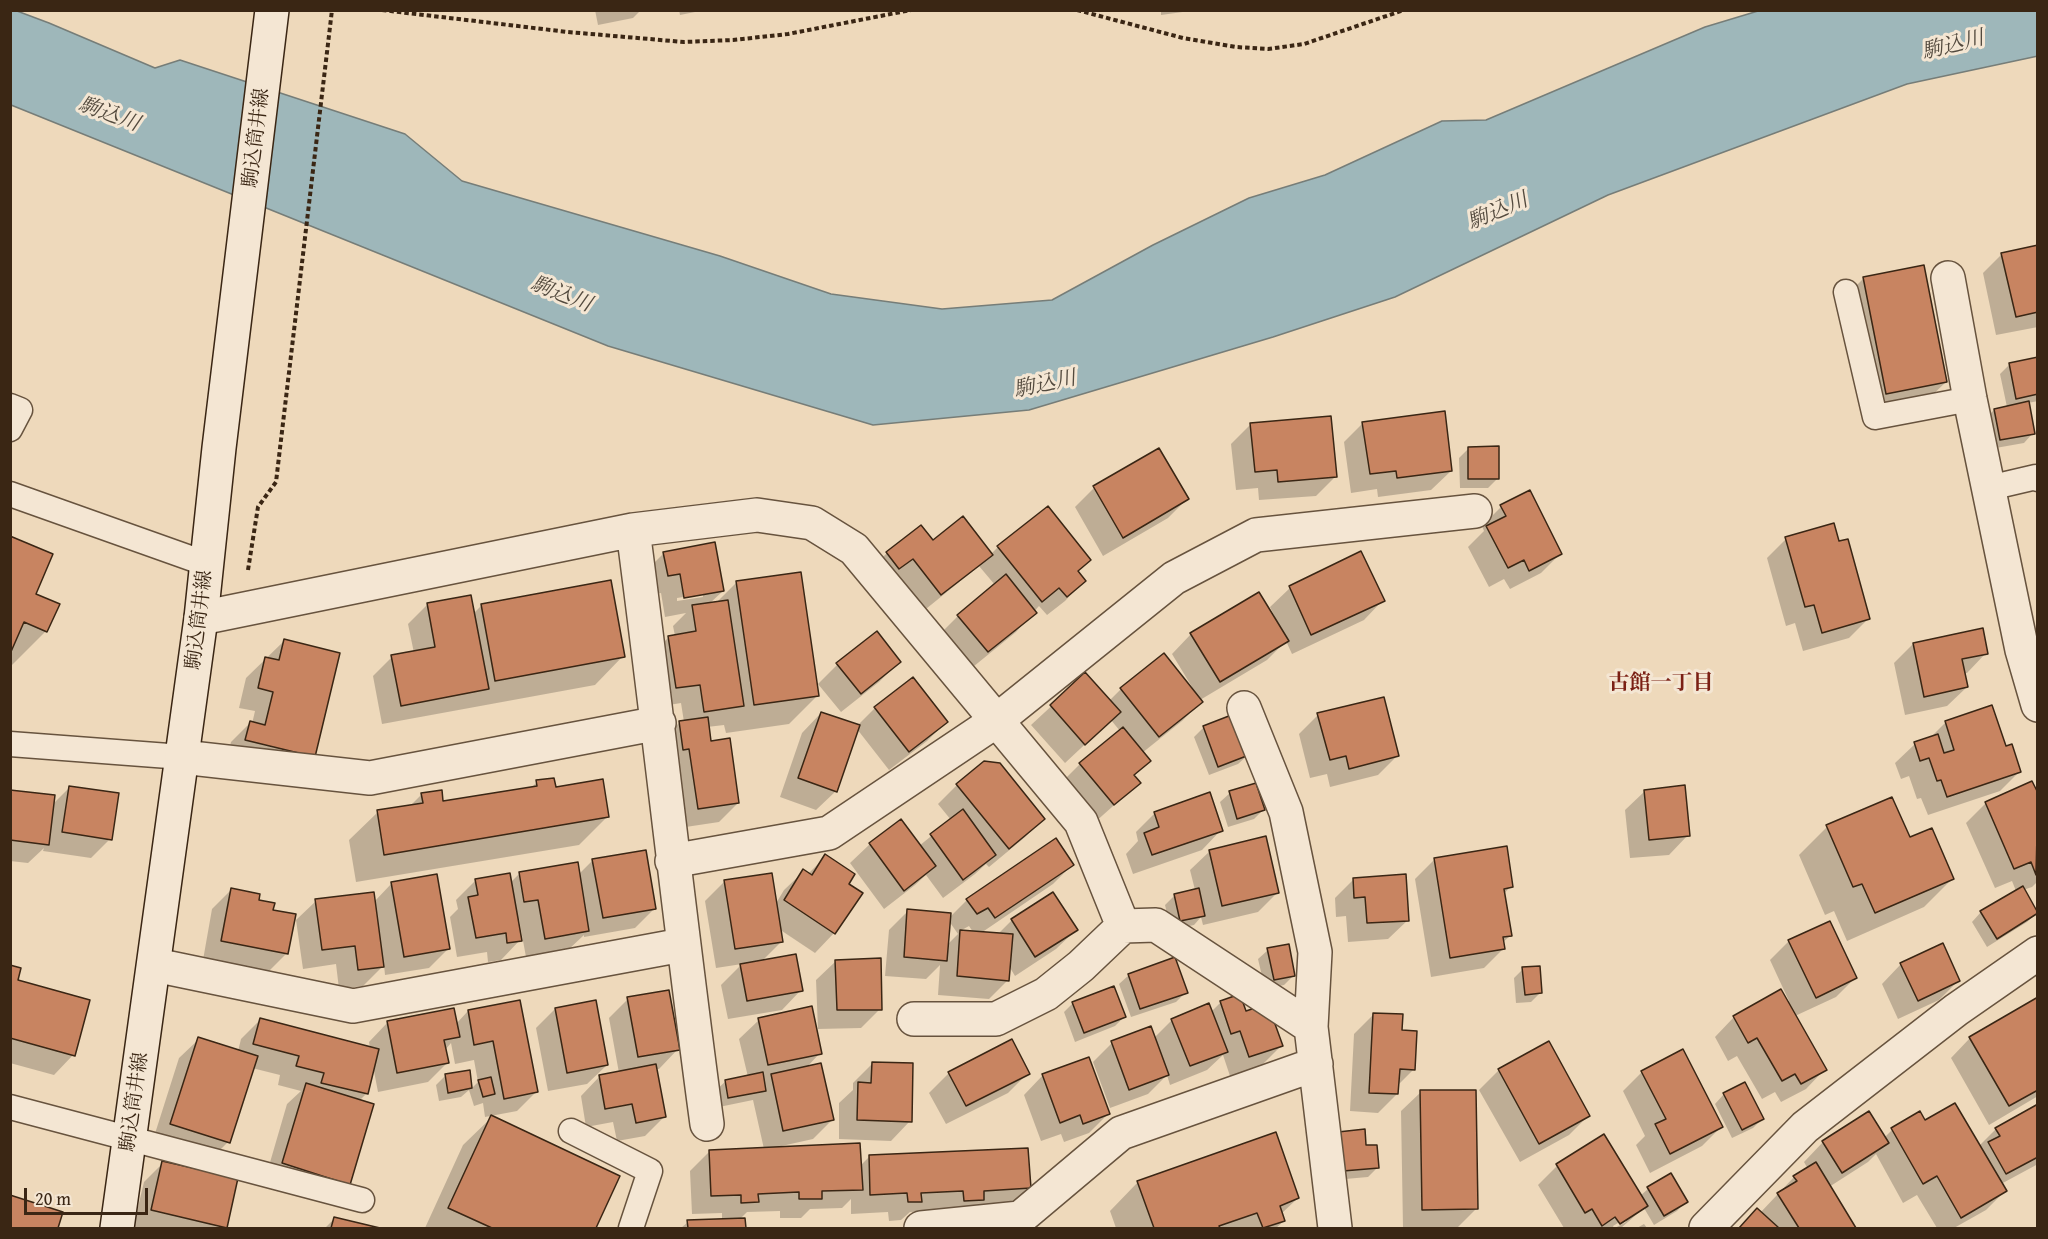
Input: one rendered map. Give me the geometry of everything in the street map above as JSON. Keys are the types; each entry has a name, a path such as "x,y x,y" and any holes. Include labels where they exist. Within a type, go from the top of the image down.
{"street":[{"name":"駒込筒井線","path":"117,1228 201,618 219,448 272,11"},
{"path":"1948,278 1970,399 2022,650 2037,705"},
{"path":"672,861 829,833 996,721 1174,578 1256,535 1475,511"},
{"path":"201,618 633,530 757,515 812,523 854,549 1081,822 1123,926"},
{"path":"633,530 659,723 682,945 707,1124"},
{"path":"1244,708 1286,812 1315,952 1311,1027 1335,1228"},
{"path":"182,757 370,778 659,723"},
{"path":"914,1019 996,1019 1047,994 1081,966 1123,926 1156,925 1311,1027"},
{"path":"155,965 353,1006 682,945"},
{"path":"1706,1228 1804,1127 1956,1010 2037,953"},
{"path":"921,1228 1020,1218 1121,1133 1316,1064"}],"lane":[{"path":"1846,292 1875,417 1970,399"},
{"path":"10,406 20,410 10,429"},
{"path":"1989,488 2037,477"},
{"path":"10,494 207,564"},
{"path":"10,744 182,757"},
{"path":"10,1107 362,1200"},
{"path":"571,1131 650,1171 631,1228"}],"path":[{"path":"242,609 258,507 276,482 332,10"},
{"path":"382,10 568,32 684,42 788,34 911,10"},
{"path":"1077,10 1183,38 1236,47 1268,49 1304,44 1404,10"}],"water":[{"name":"駒込川","path":"10,11 17,11 49,23 155,68 180,60 405,134 462,181 720,256 831,294 942,309 1052,300 1153,245 1249,198 1325,175 1442,121 1486,120 1705,27 1758,11 2037,11 2038,56 1907,84 1608,195 1395,297 1273,337 1029,410 873,425 608,346 11,105"}],"building":[{"path":"2038,245 2038,312 2016,317 2001,253"},
{"path":"1924,265 1947,382 1886,394 1863,277"},
{"path":"2038,357 2038,394 2016,399 2009,363"},
{"path":"2029,401 2035,434 2000,440 1994,409"},
{"path":"1445,411 1452,471 1397,478 1396,471 1370,474 1362,422"},
{"path":"1331,416 1337,477 1278,482 1277,470 1255,472 1250,423"},
{"path":"1499,446 1499,479 1468,479 1468,447"},
{"path":"1159,448 1189,499 1123,538 1093,486"},
{"path":"1530,490 1562,554 1529,571 1524,560 1508,568 1486,526 1506,516 1500,505"},
{"path":"1048,506 1091,560 1078,571 1086,581 1067,597 1059,588 1042,602 997,546"},
{"path":"963,516 993,555 941,595 913,559 899,569 886,552 921,525 933,540"},
{"path":"1834,523 1839,541 1848,539 1870,619 1822,633 1814,605 1805,607 1785,537"},
{"path":"10,536 53,554 36,594 60,604 47,632 24,622 10,654"},
{"path":"715,542 724,591 684,598 680,574 668,576 663,552"},
{"path":"1361,551 1385,601 1311,635 1289,586"},
{"path":"801,572 819,696 754,705 736,581"},
{"path":"1006,574 1037,613 988,652 957,615"},
{"path":"611,580 625,657 495,681 481,604"},
{"path":"1259,592 1289,641 1220,682 1190,633"},
{"path":"471,595 489,689 401,706 391,655 435,647 427,603"},
{"path":"728,600 744,706 704,712 700,685 676,688 668,636 696,631 692,605"},
{"path":"1983,628 1988,654 1962,659 1968,687 1924,697 1913,643"},
{"path":"877,631 901,662 861,694 836,663"},
{"path":"284,639 340,653 315,757 245,740 250,721 265,725 273,692 258,688 265,657 279,660"},
{"path":"1164,653 1203,702 1159,737 1120,688"},
{"path":"1085,672 1121,712 1085,745 1050,705"},
{"path":"913,677 948,722 909,752 874,707"},
{"path":"1384,697 1399,756 1349,769 1346,756 1330,760 1317,713"},
{"path":"1992,705 2006,746 2012,744 2021,772 1947,797 1941,780 1937,781 1929,758 1920,761 1914,742 1938,734 1944,753 1954,750 1945,721"},
{"path":"821,712 860,725 837,792 798,778"},
{"path":"1234,714 1249,755 1218,767 1203,726"},
{"path":"708,717 711,741 730,738 739,803 698,809 689,749 683,750 679,721"},
{"path":"1123,727 1151,761 1134,775 1141,783 1114,805 1079,763"},
{"path":"984,761 1000,763 1045,819 1009,849 956,784"},
{"path":"554,778 556,787 603,779 609,817 384,855 377,810 423,803 421,793 442,790 443,801 537,786 536,780"},
{"path":"2032,781 2038,793 2036,875 2031,862 2014,869 1985,802"},
{"path":"1256,783 1265,810 1237,819 1229,791"},
{"path":"1685,785 1690,836 1649,840 1644,790"},
{"path":"69,786 119,793 112,840 62,832"},
{"path":"10,790 55,795 49,845 10,840"},
{"path":"1210,792 1223,831 1152,855 1144,833 1159,827 1154,812"},
{"path":"1892,797 1910,837 1932,828 1954,879 1875,913 1862,884 1853,887 1826,825"},
{"path":"963,809 996,855 963,880 930,834"},
{"path":"901,819 936,866 904,891 869,843"},
{"path":"1266,836 1279,893 1222,906 1209,850"},
{"path":"1056,838 1074,865 995,918 988,908 977,914 966,899"},
{"path":"1507,846 1513,887 1504,889 1512,936 1503,937 1505,949 1450,958 1434,858"},
{"path":"646,850 656,909 603,918 592,859"},
{"path":"825,854 855,874 849,884 863,893 835,934 784,900 803,869 812,875"},
{"path":"578,862 589,931 545,939 538,900 524,902 519,872"},
{"path":"510,873 522,941 507,943 506,933 476,938 468,897 478,895 475,879"},
{"path":"772,873 783,942 735,949 724,880"},
{"path":"437,874 450,949 404,957 391,882"},
{"path":"1406,874 1409,921 1367,923 1365,897 1354,898 1353,878"},
{"path":"2023,886 2038,913 1997,939 1980,911"},
{"path":"231,888 260,894 259,900 275,903 273,910 296,914 288,954 221,941"},
{"path":"1199,888 1205,916 1180,921 1174,894"},
{"path":"374,892 384,967 358,970 355,946 322,950 315,899"},
{"path":"1053,892 1078,930 1035,957 1011,919"},
{"path":"907,909 951,913 947,961 904,957"},
{"path":"1830,921 1857,978 1816,998 1788,940"},
{"path":"960,930 1013,934 1009,981 957,976"},
{"path":"1943,943 1960,981 1918,1001 1900,963"},
{"path":"1289,944 1295,976 1274,980 1267,948"},
{"path":"796,954 803,991 747,1001 740,964"},
{"path":"1175,957 1188,993 1140,1009 1128,974"},
{"path":"881,958 882,1010 837,1010 835,960"},
{"path":"10,965 21,968 18,980 90,1000 75,1056 10,1038"},
{"path":"1540,966 1542,993 1525,995 1522,967"},
{"path":"1114,986 1126,1017 1084,1033 1072,1002"},
{"path":"1781,989 1827,1070 1801,1084 1795,1074 1782,1081 1757,1038 1748,1043 1733,1016"},
{"path":"669,990 680,1050 638,1057 627,997"},
{"path":"1240,994 1246,1011 1261,1006 1271,1013 1283,1046 1249,1057 1240,1031 1231,1034 1220,1001"},
{"path":"2038,997 2038,1090 2009,1106 1969,1037"},
{"path":"520,1000 538,1092 504,1099 493,1041 474,1045 468,1010"},
{"path":"596,1000 608,1065 567,1073 555,1008"},
{"path":"1209,1003 1228,1052 1190,1066 1171,1019"},
{"path":"812,1006 822,1054 768,1065 758,1018"},
{"path":"454,1008 460,1037 444,1040 449,1063 397,1073 387,1021"},
{"path":"1373,1013 1403,1014 1402,1030 1417,1031 1415,1070 1400,1069 1398,1094 1369,1093"},
{"path":"260,1018 379,1049 368,1094 321,1083 324,1073 296,1066 299,1056 253,1044"},
{"path":"1151,1026 1169,1075 1129,1090 1111,1041"},
{"path":"198,1037 258,1056 230,1143 170,1124"},
{"path":"1012,1039 1030,1074 966,1106 948,1072"},
{"path":"1549,1041 1590,1116 1539,1144 1498,1069"},
{"path":"1683,1049 1723,1127 1670,1154 1655,1124 1666,1119 1641,1071"},
{"path":"1089,1057 1110,1114 1083,1124 1080,1115 1060,1123 1042,1074"},
{"path":"872,1062 913,1063 912,1122 857,1120 858,1082 871,1083"},
{"path":"821,1063 834,1120 783,1131 771,1074"},
{"path":"656,1064 666,1117 636,1123 632,1104 605,1109 599,1075"},
{"path":"470,1070 472,1088 448,1093 445,1074"},
{"path":"763,1072 766,1091 728,1098 725,1080"},
{"path":"491,1077 495,1094 483,1097 478,1080"},
{"path":"1745,1082 1764,1119 1742,1130 1723,1093"},
{"path":"306,1083 374,1104 350,1185 282,1163"},
{"path":"1420,1090 1476,1090 1478,1209 1422,1210"},
{"path":"1955,1103 2007,1191 1961,1218 1937,1176 1923,1184 1891,1128 1920,1111 1925,1120"},
{"path":"2038,1104 2038,1157 2006,1174 1988,1142 2000,1136 1995,1128"},
{"path":"1869,1111 1889,1143 1842,1173 1822,1141"},
{"path":"491,1115 620,1176 596,1228 492,1228 448,1208"},
{"path":"1365,1129 1366,1145 1377,1145 1379,1168 1343,1171 1338,1132"},
{"path":"1276,1132 1299,1198 1280,1206 1285,1221 1263,1228 1257,1213 1219,1226 1220,1228 1154,1228 1137,1181"},
{"path":"1604,1134 1648,1206 1620,1224 1615,1217 1602,1226 1592,1209 1585,1213 1556,1164"},
{"path":"860,1143 863,1190 822,1191 822,1199 799,1199 799,1192 758,1194 759,1202 741,1203 741,1195 711,1196 709,1150"},
{"path":"1028,1148 1031,1188 984,1191 984,1200 964,1201 963,1191 921,1193 922,1202 908,1202 907,1193 870,1195 869,1155"},
{"path":"162,1161 238,1178 227,1228 151,1210"},
{"path":"1816,1162 1856,1228 1799,1228 1777,1193 1797,1181 1793,1176"},
{"path":"1671,1173 1688,1202 1664,1216 1647,1187"},
{"path":"10,1195 63,1212 58,1228 10,1228"},
{"path":"1757,1208 1779,1228 1739,1228"},
{"path":"334,1217 380,1228 331,1228"},
{"path":"745,1218 746,1228 688,1228 687,1220"}],"district":[{"name":"古館一丁目","path":"1661,684"}]}
